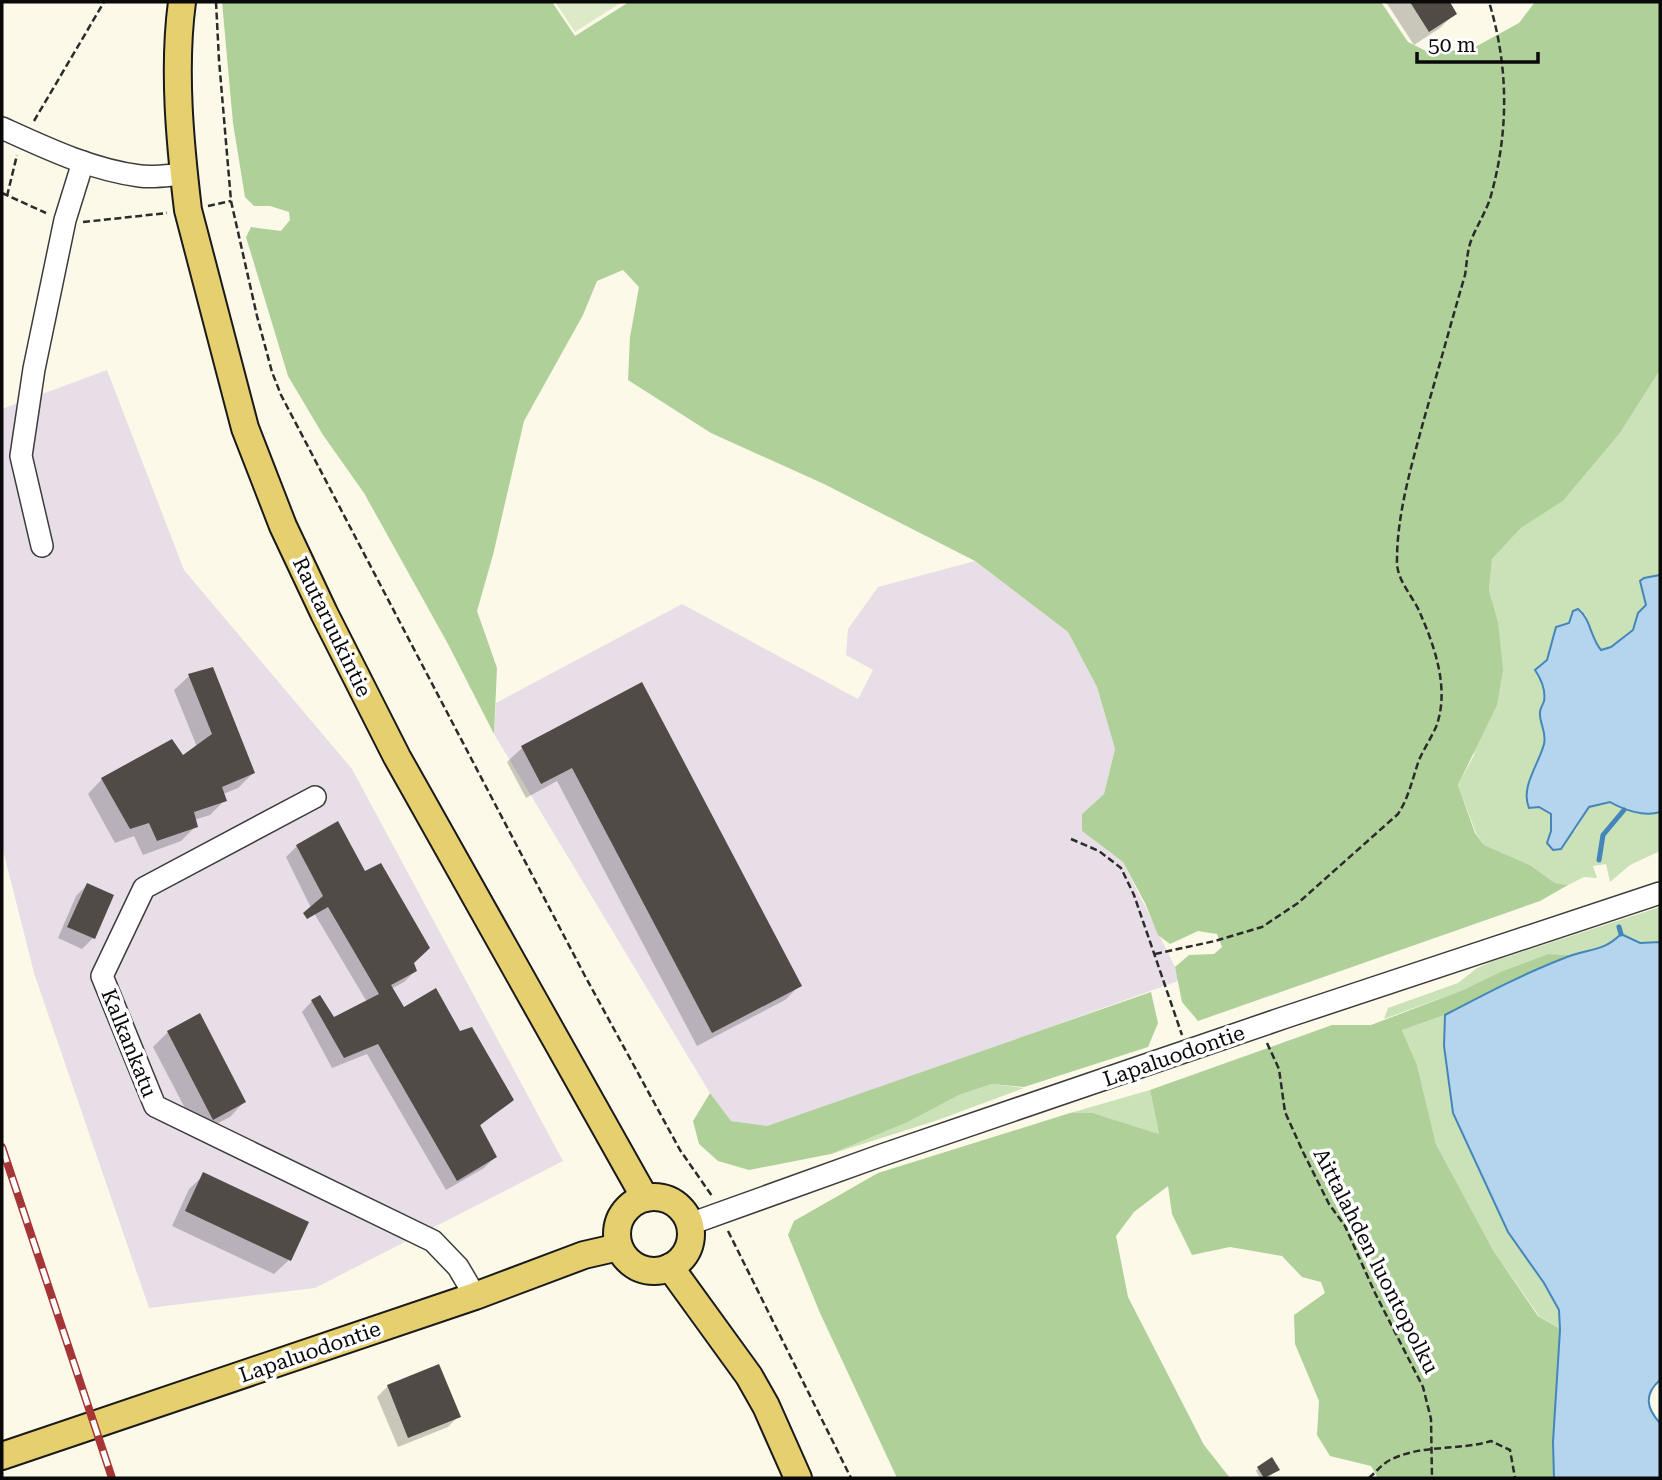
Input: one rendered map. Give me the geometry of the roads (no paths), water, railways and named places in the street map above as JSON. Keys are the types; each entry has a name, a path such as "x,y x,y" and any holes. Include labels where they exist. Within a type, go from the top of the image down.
{"main road":[{"name":"Rautaruukintie","path":"182,2 179,74 188,210 245,428 283,526 397,757 645,1198"},
{"path":"645,1198 667,1199 677,1205 690,1224 691,1237 687,1250 670,1268 658,1271 635,1266 625,1258 619,1247 618,1223 633,1203 645,1198"},
{"name":"Lapaluodontie","path":"2,1457 475,1296 584,1255 619,1247"},
{"path":"670,1268 749,1376 766,1406 798,1478"}],"street":[{"path":"2,128 83,162 142,177 184,174"},
{"path":"42,546 21,456 34,369 65,219 83,162"},
{"name":"Kalkankatu","path":"315,797 144,888 102,976 155,1107 433,1241 457,1267 475,1296"},
{"name":"Lapaluodontie","path":"690,1224 881,1155 1660,893"}],"water":[{"path":"1660,575 1660,812 1634,812 1610,802 1589,807 1561,849 1553,850 1547,843 1551,831 1551,814 1539,807 1529,808 1527,800 1528,784 1545,740 1540,716 1544,693 1535,670 1547,660 1556,627 1569,623 1573,611 1578,609 1586,618 1601,650 1611,647 1633,630 1638,613 1646,605 1640,581"},
{"path":"1621,934 1640,943 1660,942 1660,1380 1651,1391 1649,1401 1652,1412 1660,1423 1660,1478 1554,1478 1559,1310 1544,1283 1508,1232 1453,1113 1444,1046 1445,1015 1536,970 1602,947"}],"waterway":[{"path":"1599,860 1603,835 1624,810"},
{"path":"1619,927 1621,934"}],"railway":[{"path":"2,1147 112,1478"}]}
